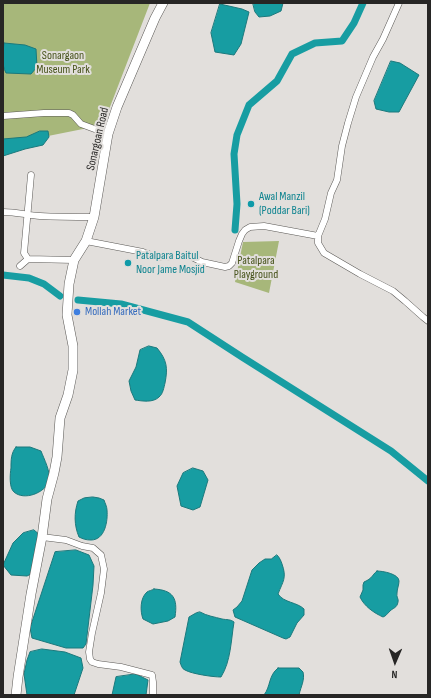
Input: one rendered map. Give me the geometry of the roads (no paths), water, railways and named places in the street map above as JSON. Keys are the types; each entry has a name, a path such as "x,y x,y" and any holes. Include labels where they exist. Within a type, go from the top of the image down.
{"street":[{"name":"Sonargoan Road","path":"16,695 26,624 42,537 46,499 57,457 60,418 68,395 73,370 73,346 67,315 69,284 74,260 86,241 94,218 108,134 117,107 155,18 163,3"},
{"path":"399,3 356,97 342,146 337,180 331,193 325,219 318,236 318,243 324,253 393,291 428,321"},
{"path":"3,116 69,113 73,115 81,124 108,134"},
{"path":"28,259 24,252 31,175"},
{"path":"3,212 15,212 41,216 94,218"},
{"path":"86,241 143,252 158,257 190,256 202,262 225,267 232,263 242,234 250,227 264,226 318,236"},
{"path":"20,266 28,259 74,260"},
{"path":"42,537 66,540 82,546 93,548 101,555 104,569 102,593 92,633 89,652 90,659 92,662 98,664 121,667 152,675 153,695"}],"water":[{"path":"253,3 283,3 281,11 270,16 259,17 255,12"},
{"path":"220,4 249,12 241,44 234,55 215,52 211,33"},
{"path":"4,43 25,45 36,49 37,67 31,74 6,73 3,62"},
{"path":"391,61 400,63 419,75 399,112 389,112 376,109 374,101"},
{"path":"40,131 48,131 49,137 43,145 3,156 3,139 26,137"},
{"path":"149,346 157,348 165,360 166,373 164,388 157,399 147,401 135,400 129,381 136,367 140,350"},
{"path":"16,447 30,447 41,451 47,466 49,481 47,485 39,492 28,496 23,496 18,495 12,490 10,477 11,459"},
{"path":"193,468 203,471 208,480 200,507 193,510 181,506 177,486 183,473"},
{"path":"93,497 104,500 107,509 107,519 105,529 100,537 88,540 79,537 77,532 75,524 76,510 78,501 84,498"},
{"path":"34,530 41,536 35,572 27,576 11,575 3,565 13,543 23,533"},
{"path":"76,550 89,555 94,566 93,585 86,644 83,648 66,648 32,638 30,628 55,552"},
{"path":"277,555 281,561 284,573 284,579 278,594 284,599 304,609 304,615 297,623 290,637 286,639 235,617 233,610 242,601 252,570 265,559 271,559"},
{"path":"377,571 387,572 394,575 399,581 397,594 398,601 396,607 383,617 370,609 360,597 364,582"},
{"path":"154,589 170,593 175,600 176,610 175,617 168,621 153,624 143,619 141,609 143,598 148,592"},
{"path":"200,612 234,622 229,657 221,677 203,675 188,671 183,669 180,662 189,617"},
{"path":"42,649 65,652 81,658 83,668 74,695 27,695 24,674 27,660 30,652"},
{"path":"278,668 299,668 303,672 303,680 299,695 264,695 273,674"},
{"path":"136,674 148,680 146,695 112,695 116,677"}],"waterway":[{"path":"235,230 237,204 234,154 237,135 249,105 277,81 292,54 315,43 342,41 354,23 363,3"},
{"path":"3,275 29,278 44,284 60,296"},
{"path":"78,300 121,304 188,322 391,451 428,481"}],"place":[{"name":"Awal Manzil (Poddar Bari)","path":"251,204"},
{"name":"Patalpara Baitul Noor Jame Mosjid","path":"128,263"},
{"name":"Mollah Market","path":"77,312"}],"park label":[{"name":"Sonargaon Museum Park","path":"63,63"},
{"name":"Patalpara Playground","path":"256,268"}]}
